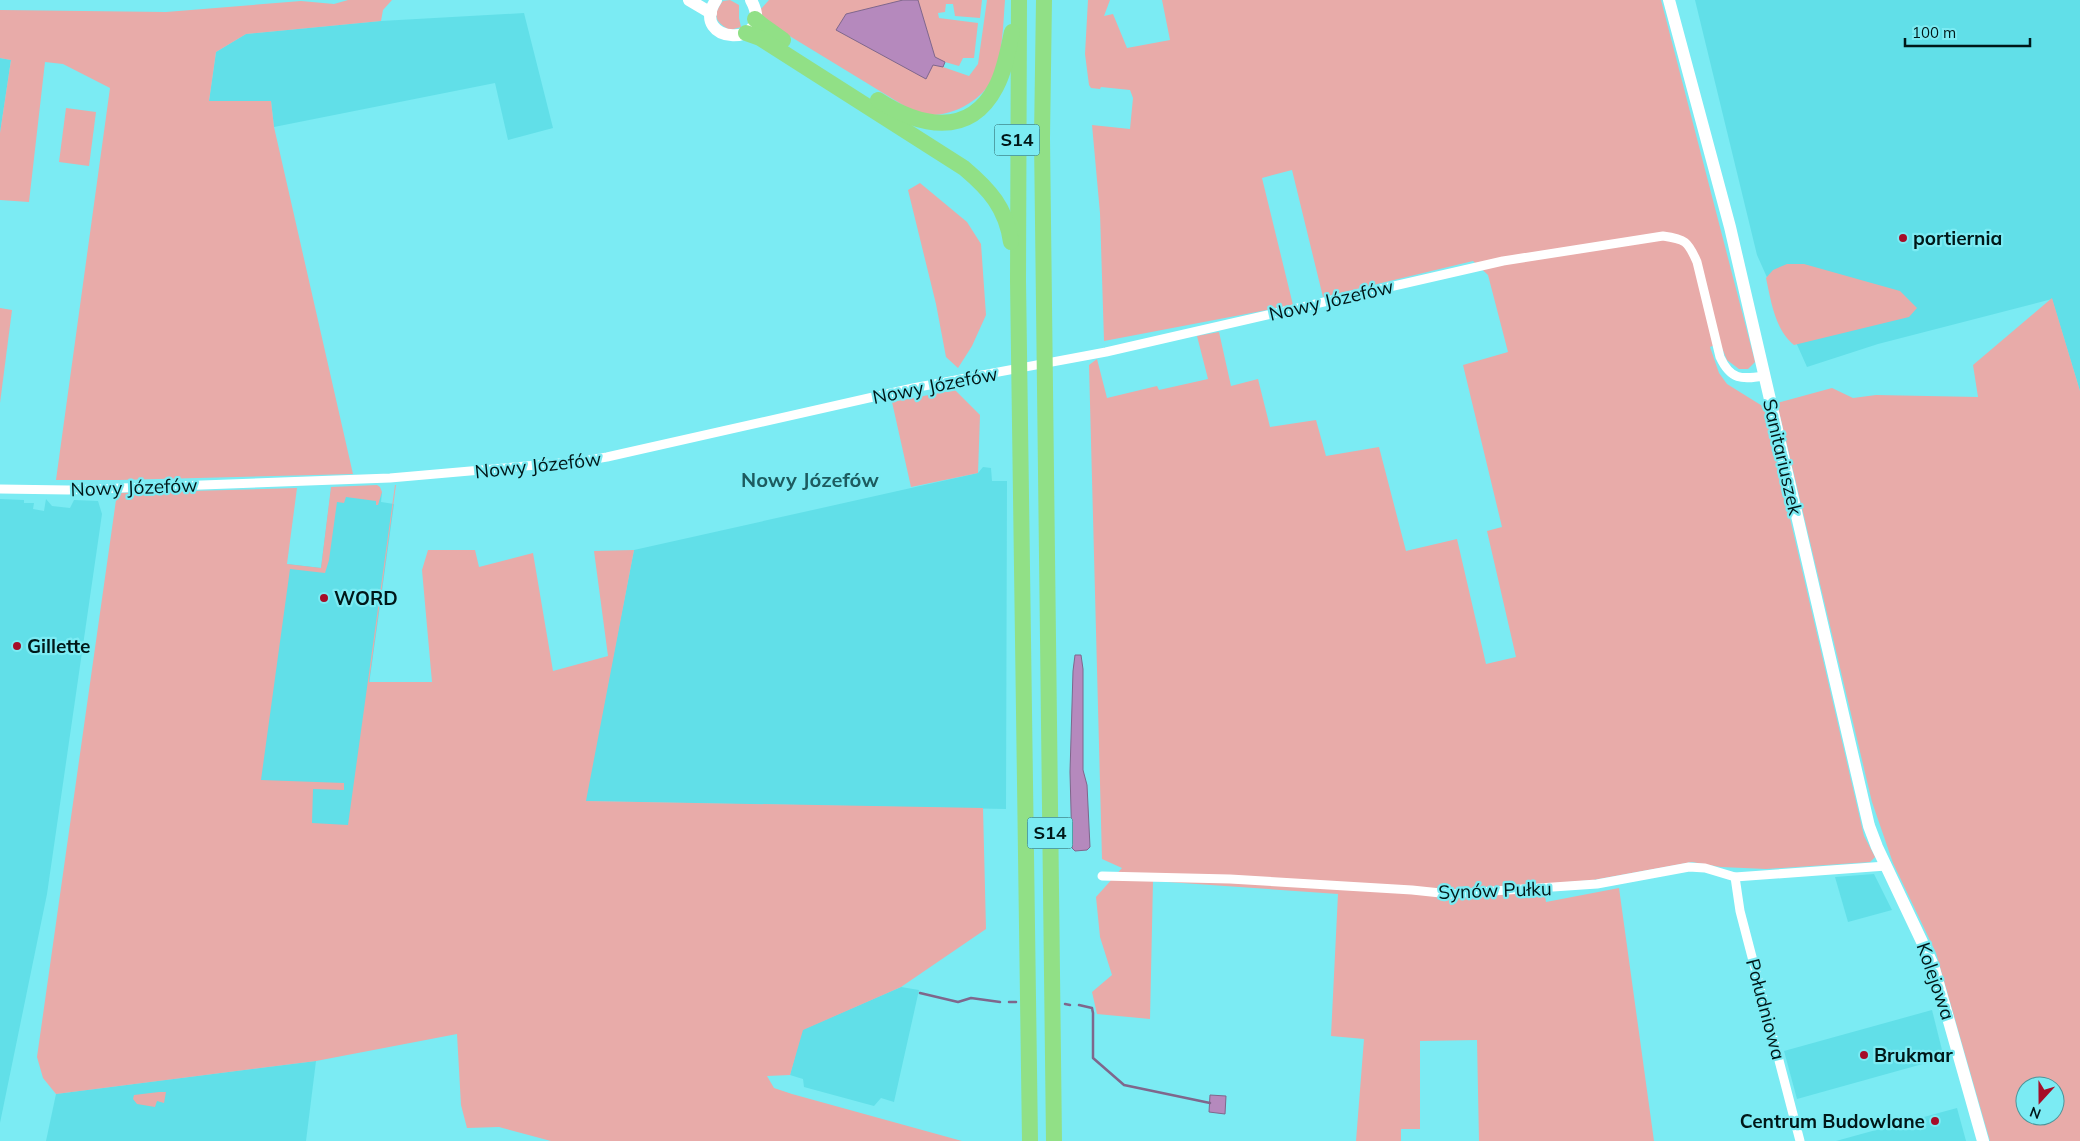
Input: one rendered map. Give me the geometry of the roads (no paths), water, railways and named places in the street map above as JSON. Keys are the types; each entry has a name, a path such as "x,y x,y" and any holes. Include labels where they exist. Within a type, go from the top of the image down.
{"highway":[{"path":"753,6 771,32 887,106 925,123 939,123 963,118 977,111 996,88 1002,73 1019,0"},
{"name":"S14","path":"1019,0 1018,281 1030,1141"},
{"name":"S14","path":"1044,0 1042,138 1044,386 1054,1141"},
{"path":"746,33 760,38 937,150 983,184 1005,215 1018,281"}],"street":[{"path":"689,0 711,13"},
{"path":"716,0 711,13 714,26 725,35 739,36 750,30 753,6"},
{"name":"Sanitariuszek","path":"1669,0 1730,227 1869,826 1907,910"},
{"name":"Nowy Józefów","path":"0,489 68,490 390,478 607,458 913,388 1106,352 1503,261 1663,236 1681,238 1691,248 1697,262 1720,357 1725,369 1735,376 1747,378 1765,376"},
{"name":"Synów Pułku","path":"1102,876 1230,879 1450,894 1597,884 1689,867 1705,868 1735,877 1886,866"},
{"name":"Południowa","path":"1735,877 1740,911 1800,1141"},
{"name":"Kolejowa","path":"1907,910 1929,954 1939,982 1982,1141"}],"waterway":[{"path":"920,993 958,1002 971,998 1000,1002"},
{"path":"1009,1002 1016,1002"},
{"path":"1065,1004 1070,1005"},
{"path":"1079,1005 1092,1008 1093,1058 1124,1085 1210,1103"}],"place":[{"name":"portiernia","path":"1903,238"},
{"name":"WORD","path":"324,598"},
{"name":"Gillette","path":"17,646"},
{"name":"Brukmar","path":"1864,1055"},
{"name":"Centrum Budowlane","path":"1935,1121"}],"district":[{"name":"Nowy Józefów","path":"810,480"}]}
